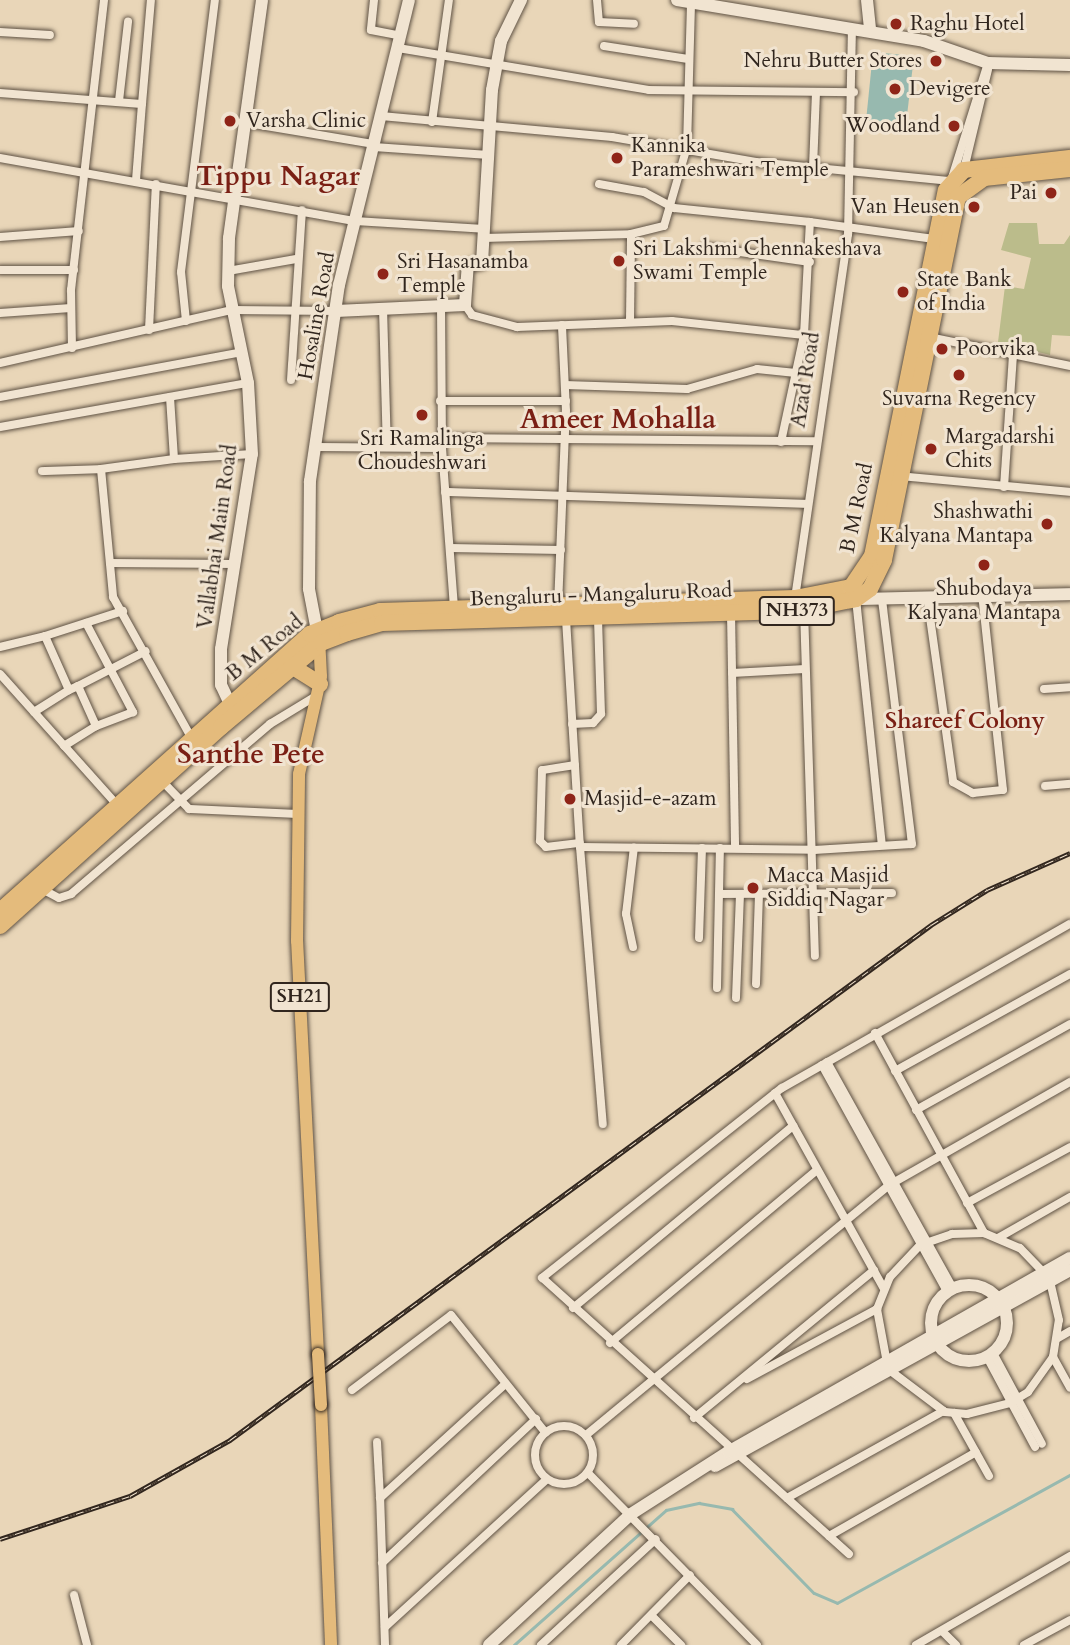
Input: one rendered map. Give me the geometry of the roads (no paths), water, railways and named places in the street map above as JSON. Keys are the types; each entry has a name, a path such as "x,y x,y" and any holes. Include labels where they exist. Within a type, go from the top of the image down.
{"highway":[{"path":"954,186 964,170 1070,158"},
{"path":"954,186 984,178 1070,169"},
{"name":"B M Road","path":"454,614 562,613 800,603 859,580 882,534 934,239 954,186"},
{"name":"NH373","path":"856,599 870,589 884,560 882,534 899,476 954,186"},
{"name":"Bengaluru - Mangaluru Road","path":"562,613 598,618 731,613 800,603 856,599"},
{"name":"Bengaluru - Mangaluru Road","path":"0,926 293,667 319,637 382,624 454,614"},
{"name":"B M Road","path":"0,911 230,704 319,637"},
{"path":"293,667 318,690"}],"main road":[{"name":"SH21","path":"319,637 318,690 299,775 297,941 331,1645"}],"street":[{"path":"72,348 74,270 87,174 104,0"},
{"path":"136,180 150,0"},
{"path":"186,321 181,272 215,0"},
{"name":"Vallabhai Main Road","path":"230,704 221,685 221,649 252,454 248,383 231,310 228,271 242,122 262,0"},
{"path":"374,0 372,30 440,57 690,91 854,92"},
{"name":"Hosaline Road","path":"319,637 309,575 316,447 335,311 409,0"},
{"path":"432,122 449,0"},
{"path":"597,0 599,22 634,24"},
{"path":"677,0 691,5 852,27 994,64 1070,65"},
{"path":"867,0 870,31"},
{"path":"517,1 497,65 490,128 482,263 468,266 466,305 472,315 517,327 630,321 804,335"},
{"path":"0,158 136,180 190,193 234,196 355,221 484,234 631,234 664,226 674,208 687,147 691,5"},
{"path":"119,102 128,22"},
{"name":"Azad Road","path":"815,956 814,850 800,603 806,504 848,227 854,92 852,27"},
{"path":"0,32 50,35"},
{"path":"604,46 688,59"},
{"path":"964,170 994,64"},
{"path":"382,116 687,147 813,167 851,168 954,186 994,64"},
{"path":"813,167 816,92"},
{"path":"0,93 142,104"},
{"path":"242,122 374,146 489,156"},
{"path":"149,330 156,184"},
{"path":"599,184 644,191 674,208 810,222 934,239"},
{"path":"291,380 296,259 302,210"},
{"path":"781,442 804,335 810,262 810,222"},
{"path":"0,237 79,231"},
{"path":"630,321 631,234"},
{"path":"705,247 810,262"},
{"path":"228,271 296,259"},
{"path":"0,270 74,270"},
{"path":"0,363 231,310 335,311 441,304 466,305"},
{"path":"441,304 440,401 454,614"},
{"path":"0,313 71,308"},
{"path":"383,308 387,447"},
{"path":"562,325 566,401 565,494 561,550 562,613 603,1124"},
{"path":"926,336 1070,366"},
{"path":"0,397 242,352"},
{"path":"1004,487 1013,355"},
{"path":"565,385 687,389 757,369 796,373"},
{"path":"0,427 248,383"},
{"path":"170,397 174,459"},
{"path":"440,401 566,401"},
{"path":"442,438 815,441"},
{"path":"316,447 442,448"},
{"path":"42,471 101,469 174,459 252,454"},
{"path":"101,469 113,597 146,651 192,739"},
{"path":"899,476 1070,492"},
{"path":"445,492 806,504"},
{"path":"450,548 561,550"},
{"path":"110,563 234,564"},
{"path":"882,845 856,599 1070,594"},
{"path":"928,596 953,782 973,793 1003,790 982,595"},
{"path":"575,765 542,770 540,841 546,847 580,845 814,850 912,844 882,598"},
{"path":"0,647 123,611"},
{"path":"731,613 735,848"},
{"path":"572,724 593,723 601,714 598,618"},
{"path":"64,746 96,726 133,712 108,670 86,623"},
{"path":"45,636 96,726"},
{"path":"34,712 146,651"},
{"path":"732,673 805,668"},
{"path":"0,674 118,806"},
{"path":"1044,689 1070,687"},
{"path":"42,889 69,896 183,805 270,724 318,690"},
{"path":"162,781 183,805 299,814"},
{"path":"1045,786 1070,784"},
{"path":"633,947 626,914 634,847"},
{"path":"699,938 702,848"},
{"path":"717,988 722,894 720,848"},
{"path":"722,894 892,893"},
{"path":"736,998 740,895"},
{"path":"756,984 759,895"},
{"path":"849,1554 651,1381 542,1278 547,1271 775,1093 875,1033 1070,924"},
{"path":"895,1071 1070,974"},
{"path":"916,1110 1070,1024"},
{"path":"875,1033 984,1233"},
{"path":"825,1063 950,1290"},
{"path":"586,1436 892,1184 1070,1082"},
{"path":"775,1093 884,1289"},
{"path":"573,1308 793,1126"},
{"path":"967,1203 1070,1147"},
{"path":"610,1343 817,1170"},
{"path":"998,1238 1070,1197"},
{"path":"984,1233 1020,1248 1047,1277 1058,1338 1053,1357 1013,1401 954,1413 943,1411 889,1367 877,1309 884,1289 923,1244 984,1233"},
{"path":"489,1645 633,1517 708,1468 1047,1277 1070,1258"},
{"path":"694,1418 874,1270"},
{"path":"1047,1277 1070,1270"},
{"path":"972,1285 1001,1303 1006,1332 990,1355 966,1361 935,1341 932,1311 950,1290 972,1285"},
{"path":"730,1388 877,1309"},
{"path":"352,1390 451,1315 503,1386 546,1433"},
{"path":"1058,1338 1070,1332"},
{"path":"990,1355 1039,1446"},
{"path":"1053,1357 1070,1386"},
{"path":"380,1498 503,1386"},
{"path":"787,1498 943,1411"},
{"path":"954,1413 989,1476"},
{"path":"382,1563 536,1419"},
{"path":"562,1426 586,1436 594,1458 588,1473 573,1483 547,1479 535,1456 546,1433 562,1426"},
{"path":"377,1442 385,1645"},
{"path":"829,1536 976,1452"},
{"path":"588,1473 655,1538 757,1645"},
{"path":"385,1627 547,1479"},
{"path":"541,1645 655,1538"},
{"path":"916,1645 1070,1556"},
{"path":"621,1645 653,1617 690,1575"},
{"path":"74,1595 87,1645"},
{"path":"653,1617 681,1645"},
{"path":"1024,1645 1070,1620"},
{"path":"942,1630 956,1645"}],"water":[{"path":"873,52 914,56 906,124 866,121"}],"waterway":[{"path":"514,1645 666,1510 699,1503 732,1509 814,1593 837,1603 1070,1475"}],"railway":[{"path":"0,1539 130,1496 230,1440 931,925 987,890 1070,853"}],"place":[{"name":"Raghu Hotel","path":"896,24"},
{"name":"Nehru Butter Stores","path":"936,61"},
{"name":"Devigere","path":"895,89"},
{"name":"Varsha Clinic","path":"230,121"},
{"name":"Woodland","path":"954,126"},
{"name":"Kannika Parameshwari Temple","path":"617,158"},
{"name":"Pai","path":"1051,193"},
{"name":"Van Heusen","path":"974,207"},
{"name":"Sri Lakshmi Chennakeshava Swami Temple","path":"619,261"},
{"name":"Sri Hasanamba Temple","path":"383,274"},
{"name":"State Bank of India","path":"903,292"},
{"name":"Poorvika","path":"942,349"},
{"name":"Suvarna Regency","path":"959,375"},
{"name":"Sri Ramalinga Choudeshwari","path":"422,415"},
{"name":"Margadarshi Chits","path":"931,449"},
{"name":"Shashwathi Kalyana Mantapa","path":"1047,524"},
{"name":"Shubodaya Kalyana Mantapa","path":"984,565"},
{"name":"Masjid-e-azam","path":"570,799"},
{"name":"Macca Masjid Siddiq Nagar","path":"753,888"}],"district":[{"name":"Tippu Nagar","path":"278,176"},
{"name":"Ameer Mohalla","path":"618,419"},
{"name":"Shareef Colony","path":"965,721"},
{"name":"Santhe Pete","path":"251,754"}]}
